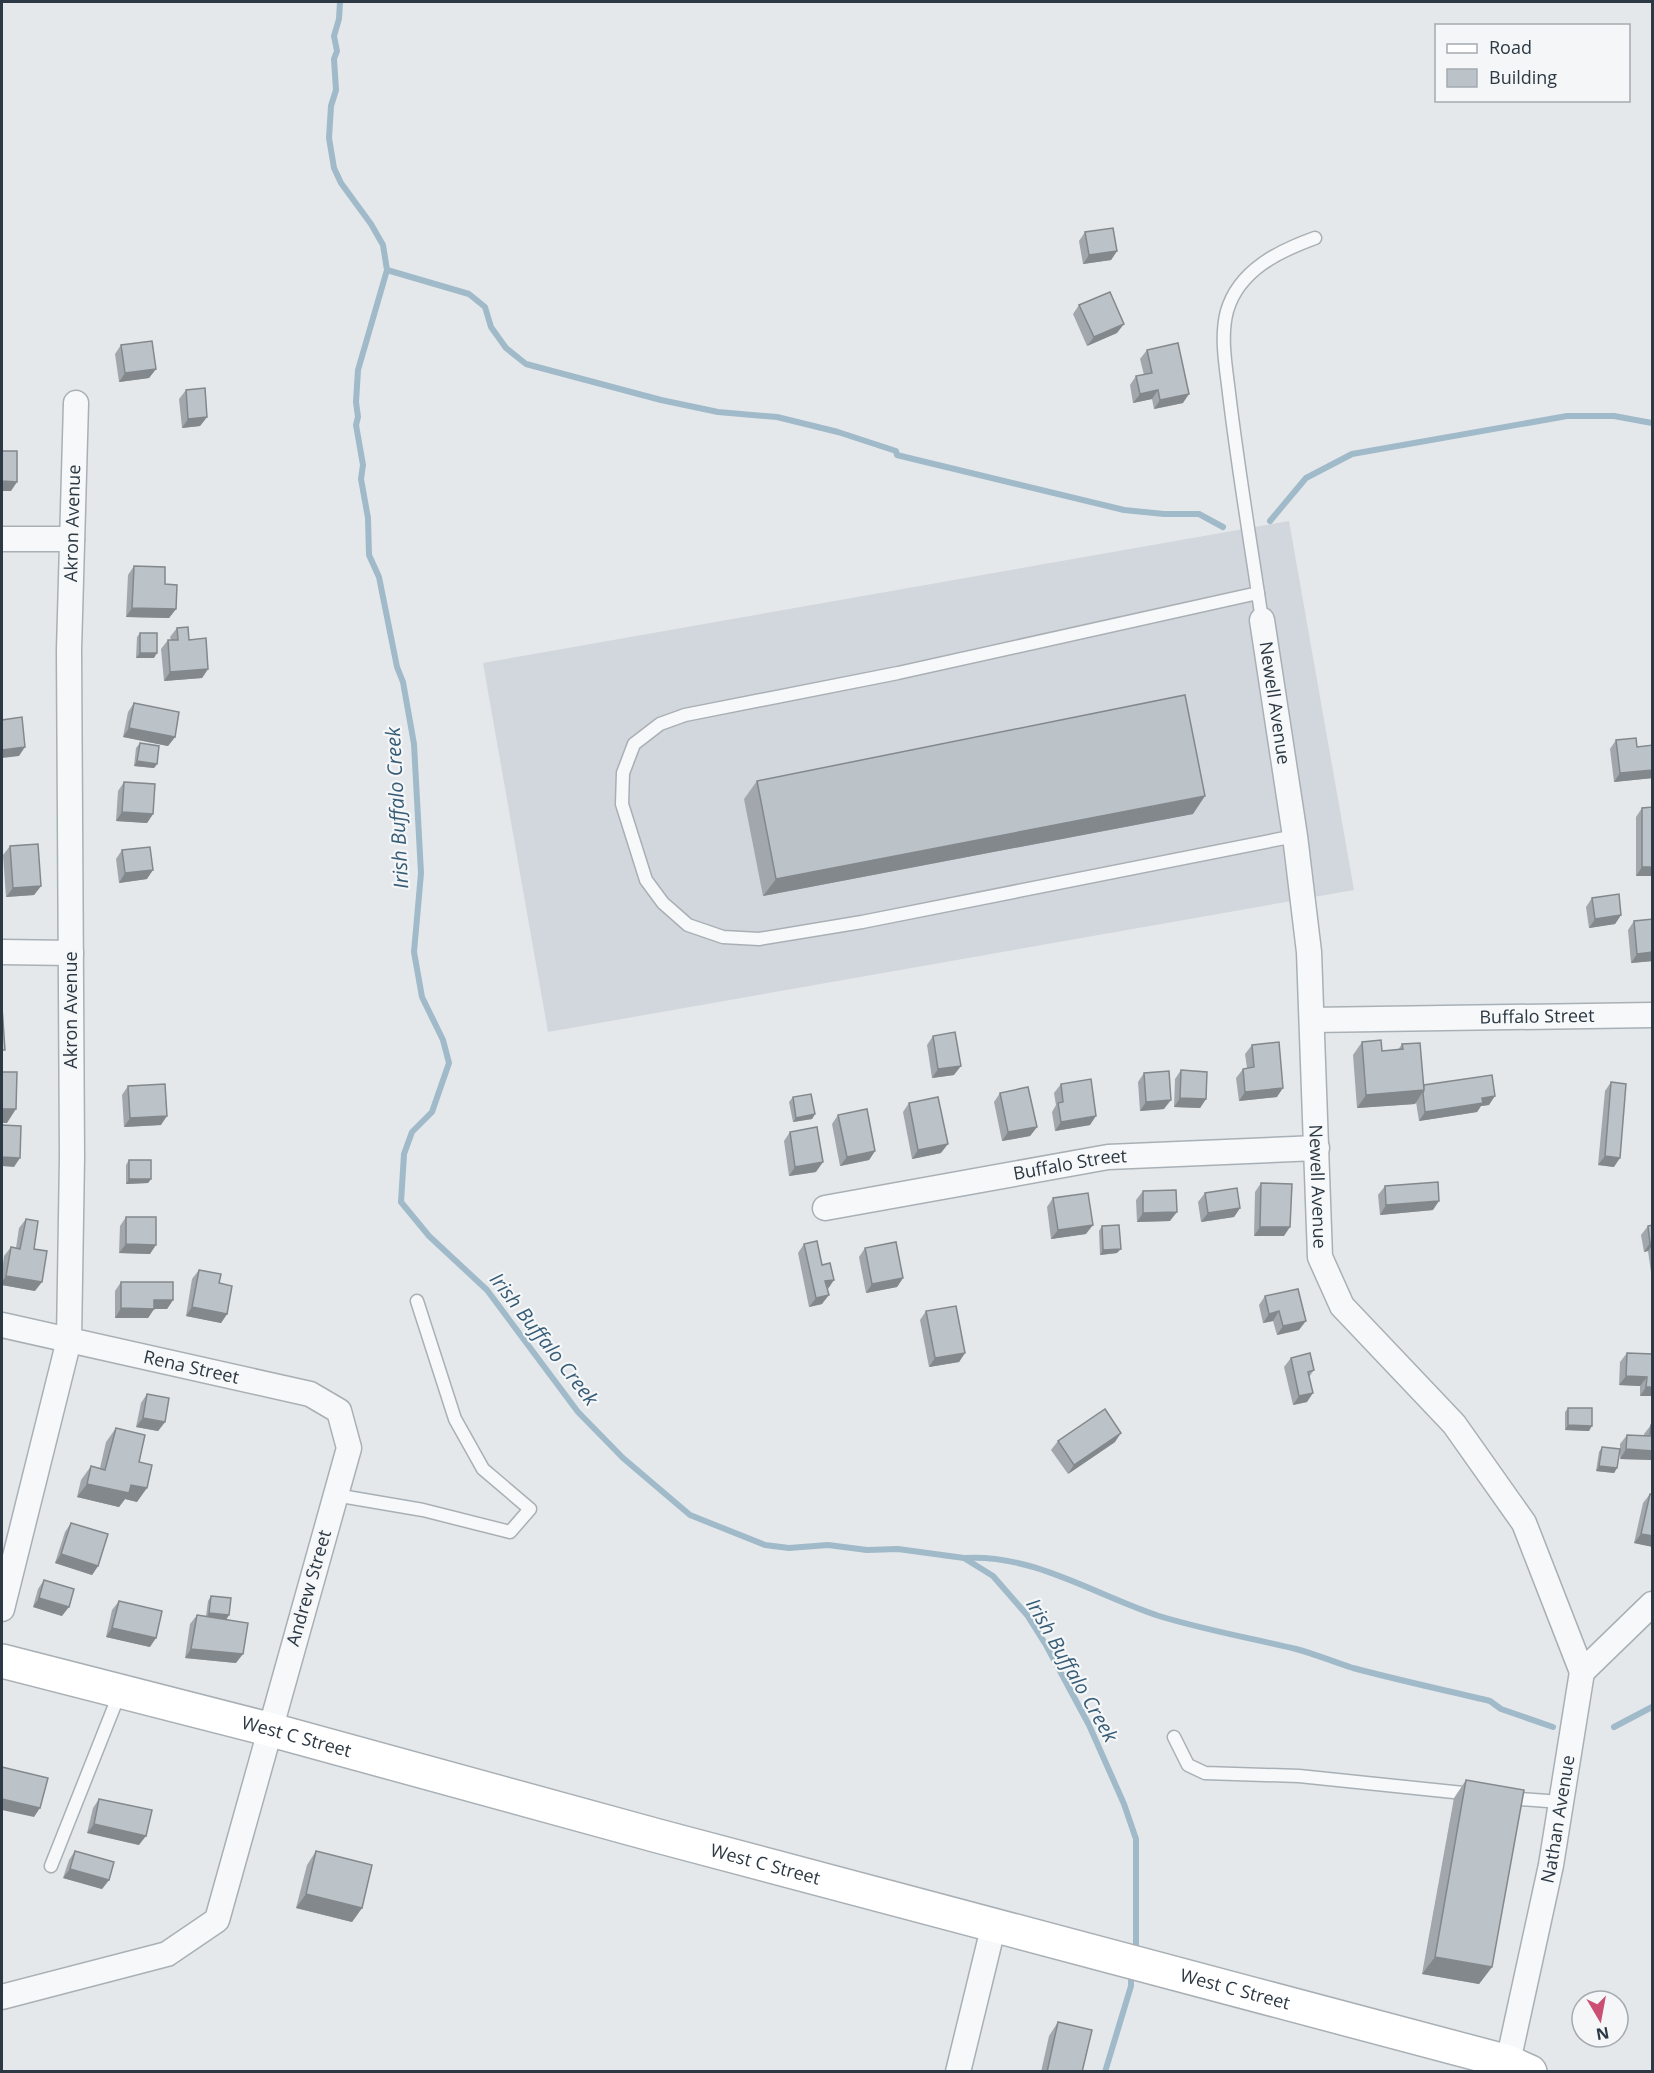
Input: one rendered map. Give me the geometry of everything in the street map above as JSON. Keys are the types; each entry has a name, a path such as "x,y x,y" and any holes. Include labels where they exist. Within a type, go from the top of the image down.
{"main road":[{"name":"West C Street","path":"2,1661 268,1729 669,1839 1194,1977 1519,2067"}],"street":[{"name":"Akron Avenue","path":"2,1609 69,1340 72,1233 69,650 76,403"},
{"path":"2,539 72,539"},
{"name":"Newell Avenue","path":"1262,620 1295,836 1309,952 1320,1257 1342,1306 1454,1424 1524,1524 1582,1672"},
{"path":"2,952 71,953"},
{"name":"Buffalo Street","path":"1312,1020 1653,1015"},
{"name":"Buffalo Street","path":"825,1208 1108,1157 1317,1148"},
{"name":"Rena Street","path":"2,1326 310,1394 339,1411 349,1448"},
{"name":"Andrew Street","path":"2,1997 166,1954 217,1920 268,1729 349,1448"},
{"path":"1582,1672 1653,1604"},
{"name":"Nathan Avenue","path":"1519,2067 1582,1672"},
{"path":"958,2072 994,1924"}],"lane":[{"path":"1262,620 1226,365 1224,341 1227,311 1234,295 1259,266 1278,252 1316,238"},
{"path":"1258,593 898,673 685,715 660,724 634,744 623,773 622,804 646,880 663,903 688,925 723,937 759,939 862,922 1295,836"},
{"path":"335,1495 423,1510 510,1532 530,1509 483,1469 454,1419 417,1301"},
{"path":"51,1866 120,1691"},
{"path":"1174,1737 1188,1765 1205,1773 1299,1776 1561,1802"}],"shaded area":[{"path":"1289,521 1354,890 548,1032 483,663"}],"building":[{"path":"1113,228 1117,251 1089,255 1085,232"},
{"path":"1110,292 1124,324 1094,337 1079,305"},
{"path":"152,341 156,369 125,373 121,345"},
{"path":"1178,343 1189,394 1160,400 1158,390 1140,394 1136,376 1152,373 1147,350"},
{"path":"205,388 207,417 188,419 186,390"},
{"path":"2,451 17,451 17,482 2,481"},
{"path":"134,566 165,567 165,584 177,585 176,609 132,608"},
{"path":"188,627 189,640 206,638 208,669 170,672 168,640 178,640 177,628"},
{"path":"140,633 157,633 157,653 140,653"},
{"path":"1185,695 1205,796 776,879 757,781"},
{"path":"134,703 179,712 175,737 129,728"},
{"path":"22,717 25,747 2,750 2,720"},
{"path":"1636,738 1637,747 1653,745 1653,770 1620,773 1616,740"},
{"path":"140,743 159,746 157,764 137,761"},
{"path":"124,782 155,784 153,814 122,812"},
{"path":"1653,807 1653,867 1642,867 1642,808"},
{"path":"38,844 41,886 13,888 10,846"},
{"path":"150,847 153,870 125,873 122,850"},
{"path":"1619,894 1621,915 1595,919 1592,898"},
{"path":"1653,919 1653,952 1637,954 1634,921"},
{"path":"2,1007 5,1050 2,1050"},
{"path":"955,1032 961,1066 938,1069 933,1036"},
{"path":"1381,1040 1382,1051 1403,1049 1402,1044 1420,1043 1424,1090 1366,1095 1362,1042"},
{"path":"1279,1042 1283,1088 1245,1092 1243,1069 1254,1067 1252,1045"},
{"path":"1181,1070 1207,1072 1206,1099 1180,1098"},
{"path":"1169,1071 1171,1100 1146,1102 1144,1073"},
{"path":"2,1072 17,1072 16,1109 2,1109"},
{"path":"1492,1075 1495,1096 1482,1098 1483,1103 1425,1112 1424,1085"},
{"path":"1091,1079 1096,1116 1061,1122 1058,1103 1063,1102 1061,1084"},
{"path":"1611,1082 1626,1084 1620,1158 1605,1156"},
{"path":"165,1084 167,1116 130,1118 128,1086"},
{"path":"1028,1087 1037,1127 1008,1132 1000,1093"},
{"path":"811,1094 815,1114 796,1118 793,1097"},
{"path":"938,1097 948,1144 918,1150 909,1103"},
{"path":"867,1109 875,1151 847,1157 838,1115"},
{"path":"2,1125 21,1126 20,1158 2,1157"},
{"path":"817,1127 823,1162 795,1167 790,1132"},
{"path":"129,1160 151,1160 151,1179 129,1179"},
{"path":"1438,1182 1439,1201 1386,1205 1385,1186"},
{"path":"1261,1183 1292,1184 1290,1227 1260,1227"},
{"path":"1237,1188 1240,1208 1208,1213 1205,1193"},
{"path":"1176,1190 1177,1212 1143,1213 1143,1191"},
{"path":"1088,1193 1093,1225 1058,1230 1053,1198"},
{"path":"126,1217 156,1217 156,1245 126,1244"},
{"path":"26,1219 38,1221 34,1249 47,1251 42,1282 6,1276 11,1247 20,1249"},
{"path":"1119,1225 1121,1249 1103,1250 1102,1226"},
{"path":"1653,1225 1653,1242 1650,1243 1648,1226"},
{"path":"817,1241 822,1265 830,1263 834,1280 825,1281 829,1295 816,1298 804,1244"},
{"path":"896,1242 903,1278 872,1284 865,1248"},
{"path":"199,1270 221,1274 219,1283 232,1286 227,1314 192,1307"},
{"path":"121,1282 173,1282 173,1300 154,1300 154,1309 121,1308"},
{"path":"1298,1289 1306,1321 1283,1326 1279,1311 1269,1314 1265,1296"},
{"path":"956,1306 965,1353 935,1358 926,1311"},
{"path":"1310,1353 1314,1370 1308,1372 1313,1393 1299,1396 1291,1358"},
{"path":"1627,1353 1653,1354 1653,1387 1646,1387 1647,1377 1626,1376"},
{"path":"147,1394 169,1398 165,1422 143,1418"},
{"path":"1568,1408 1592,1408 1592,1426 1568,1425"},
{"path":"1105,1409 1121,1433 1074,1465 1058,1441"},
{"path":"1651,1425 1653,1425 1653,1451 1626,1449 1627,1435 1650,1436"},
{"path":"116,1428 145,1435 139,1462 152,1465 147,1488 131,1485 129,1493 87,1484 91,1466 105,1470"},
{"path":"1602,1447 1620,1449 1617,1468 1599,1466"},
{"path":"1650,1494 1653,1494 1653,1536 1641,1534"},
{"path":"71,1523 108,1534 98,1566 61,1554"},
{"path":"44,1580 74,1589 69,1607 39,1598"},
{"path":"211,1596 231,1598 229,1615 209,1613"},
{"path":"119,1601 162,1611 156,1638 112,1628"},
{"path":"197,1615 248,1623 243,1654 191,1649"},
{"path":"2,1767 48,1778 40,1808 2,1799"},
{"path":"1466,1780 1524,1790 1492,1967 1435,1957"},
{"path":"99,1799 152,1810 146,1836 94,1824"},
{"path":"75,1851 114,1862 109,1880 70,1869"},
{"path":"316,1851 372,1865 362,1908 306,1894"},
{"path":"1058,2022 1092,2030 1082,2072 1047,2072"}],"waterway":[{"name":"Irish Buffalo Creek","path":"340,2 339,19 334,36 337,51 334,59 336,90 331,106 329,138 334,168 341,183 371,224 383,245 387,270 358,370 356,425 363,465 361,479 368,518 369,555 379,577 397,667 403,682 414,744 421,873 414,952 422,997 443,1040 449,1063 432,1112 412,1132 404,1154 401,1202 429,1236 487,1290 578,1412 623,1458 690,1515 765,1545 789,1548 828,1545 867,1550 898,1549 964,1558 993,1576 1027,1615 1046,1645 1089,1725 1124,1804 1136,1839 1136,1953"},
{"path":"387,270 469,294 485,307 491,327 506,348 526,364 661,400 718,412 777,417 838,432 896,451 897,455 1124,510 1164,514 1199,514 1223,527"},
{"path":"1270,521 1306,478 1352,454 1567,416 1614,416 1652,423"},
{"path":"965,1558 991,1558 1040,1569 1159,1616 1296,1649 1353,1668 1490,1701 1501,1709 1553,1727"},
{"path":"1614,1727 1652,1707"},
{"name":"Irish Buffalo Creek","path":"1105,2072 1131,1986 1131,1971"}]}
